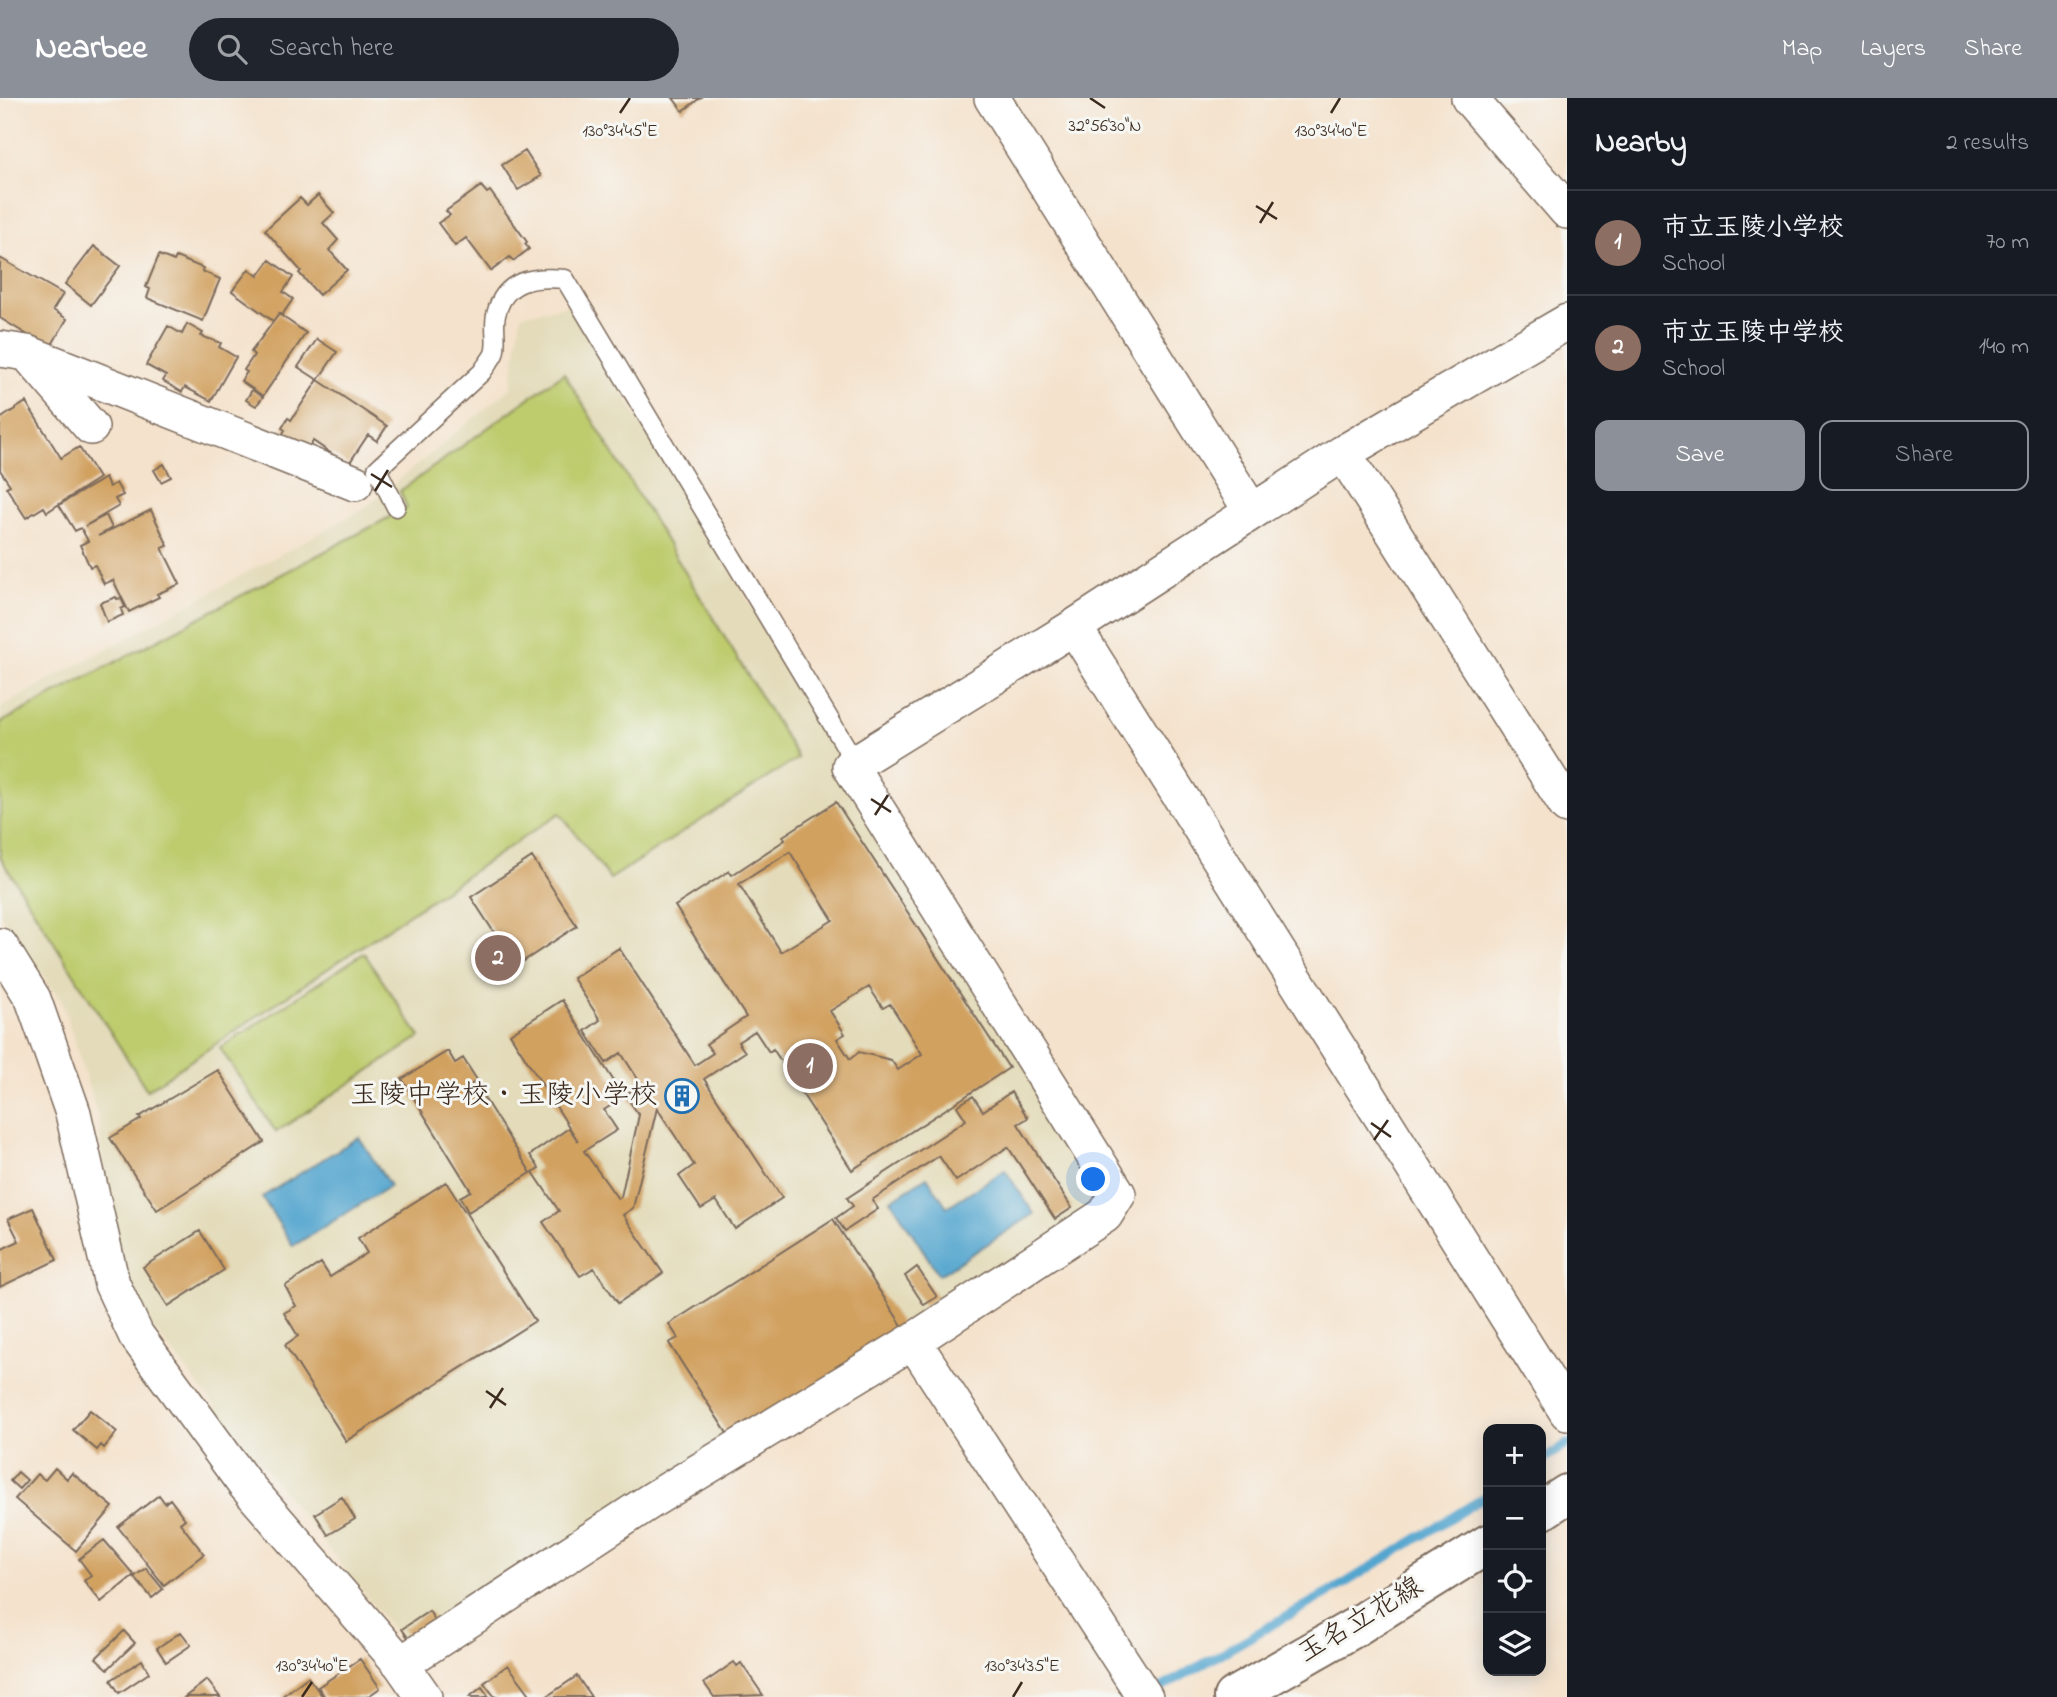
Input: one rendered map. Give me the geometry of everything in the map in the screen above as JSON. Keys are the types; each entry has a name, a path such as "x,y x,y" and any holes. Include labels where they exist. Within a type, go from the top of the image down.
{"main road":[{"path":"1546,1508 1567,1494"},
{"name":"玉名立花線","path":"1233,1697 1352,1629 1483,1547"}],"street":[{"path":"992,98 1252,512"},
{"path":"1469,98 1567,211"},
{"path":"401,1664 652,1500 913,1340 1105,1215 1118,1194 850,766 1074,627 1343,453 1567,322"},
{"path":"14,351 90,427"},
{"path":"14,351 355,483"},
{"path":"1343,453 1567,806"},
{"path":"1074,627 1567,1412"},
{"path":"0,946 33,999 73,1113 112,1284 136,1335 244,1483 401,1664 424,1697"},
{"path":"913,1340 1138,1686"}],"lane":[{"path":"396,507 377,469 482,372 494,353 496,316 505,294 514,286 542,277 565,279 846,747 850,766"}],"shaded area":[{"path":"570,305 1105,1191 1095,1210 408,1649 132,1301 109,1243 99,1120 62,1002 0,914 0,707 362,510 511,388 521,315"}],"green space":[{"path":"564,373 798,758 610,879 560,813 147,1090 0,857 0,723 407,508 400,491"},
{"path":"364,953 420,1037 276,1132 220,1048"}],"water":[{"path":"359,1137 390,1186 293,1246 262,1197"},
{"path":"1005,1170 1034,1214 939,1275 891,1200 927,1177 947,1207"}],"building":[{"path":"673,98 700,98 683,111"},
{"path":"525,151 541,176 518,190 502,165"},
{"path":"481,186 487,193 490,191 527,242 525,244 529,249 513,261 510,257 491,271 466,238 455,246 438,223 450,215 446,211"},
{"path":"318,195 334,213 323,223 338,240 329,250 347,270 319,295 265,230 300,198 307,205"},
{"path":"94,246 120,266 91,305 65,284"},
{"path":"159,255 174,261 176,257 203,268 202,271 220,279 203,321 147,298 150,289 146,287"},
{"path":"0,258 63,294 53,310 67,319 50,348 23,338 26,334 0,318"},
{"path":"270,260 293,277 283,292 293,299 282,315 279,313 273,321 232,291 249,269 258,276"},
{"path":"279,314 306,333 263,396 241,381 247,372 244,370 254,355 251,352"},
{"path":"187,324 203,333 201,336 221,343 219,347 236,357 211,401 185,387 182,392 163,381 166,376 146,365 168,326 182,334"},
{"path":"317,339 337,352 318,380 298,367"},
{"path":"318,380 387,426 377,441 368,435 348,465 313,441 305,454 279,440 288,418 291,420"},
{"path":"252,390 263,397 256,406 246,400"},
{"path":"26,402 61,458 79,447 99,478 47,512 44,507 26,518 6,487 10,485 0,470 0,419"},
{"path":"164,464 171,477 161,482 154,470"},
{"path":"105,478 109,487 116,483 123,495 115,499 119,506 85,526 106,515 112,528 98,536 151,510 168,546 162,548 180,584 157,594 159,597 129,612 113,580 104,584 95,565 90,567 80,545 88,541 81,528 75,531 59,505"},
{"path":"116,597 121,598 125,607 121,609 123,615 107,622 100,603"},
{"path":"836,802 1009,1068 852,1170 773,1049 769,1052 755,1031 738,1042 745,1052 704,1079 782,1198 735,1229 716,1200 701,1209 679,1176 694,1165 657,1108 633,1208 623,1215 663,1273 618,1303 594,1268 580,1276 543,1222 559,1211 533,1172 539,1168 530,1155 569,1128 578,1141 510,1034 562,1000 624,1097 604,1110 617,1130 584,1151 618,1199 621,1197 639,1115 625,1095 641,1084 621,1053 606,1063 585,1031 600,1020 573,978 619,948 695,1065 713,1053 706,1044 746,1017 675,906 729,871 732,875 785,840 783,836","holes":["790,852 833,920 781,952 739,884","869,987 883,1008 890,1004 922,1054 898,1070 891,1060 859,1052 850,1059 837,1039 845,1034 830,1011"]},
{"path":"532,857 577,926 516,966 471,897"},
{"path":"448,1051 455,1063 463,1058 477,1080 469,1086 476,1097 481,1093 531,1173 468,1212 460,1197 471,1191 402,1079"},
{"path":"218,1070 264,1142 157,1210 110,1138 141,1119 139,1117"},
{"path":"1011,1092 1028,1118 1018,1124 1072,1208 1055,1219 1008,1147 956,1181 939,1156 872,1200 878,1209 845,1231 836,1218 853,1206 847,1198 966,1120 957,1106 973,1096 983,1111"},
{"path":"446,1182 535,1321 346,1441 285,1345 298,1336 284,1313 296,1306 285,1286 321,1263 330,1277 367,1253 358,1238"},
{"path":"33,1208 57,1260 0,1287 0,1250 19,1241 8,1219"},
{"path":"833,1219 905,1330 732,1441 669,1343 678,1338 669,1324"},
{"path":"200,1231 224,1270 168,1306 143,1267"},
{"path":"917,1267 937,1297 924,1305 905,1276"},
{"path":"90,1410 117,1432 104,1448 101,1445 97,1450 73,1430"},
{"path":"55,1468 67,1479 72,1473 113,1507 76,1551 15,1499 37,1474 45,1480"},
{"path":"18,1472 27,1480 19,1489 10,1481"},
{"path":"159,1495 165,1503 170,1499 185,1519 180,1523 204,1554 164,1585 118,1527"},
{"path":"342,1497 355,1519 328,1535 315,1514"},
{"path":"104,1540 134,1575 101,1602 84,1581 91,1575 79,1559"},
{"path":"146,1568 163,1589 152,1598 134,1577"},
{"path":"429,1611 442,1631 416,1649 402,1629"},
{"path":"124,1631 135,1643 108,1669 96,1658"},
{"path":"181,1632 191,1645 166,1662 157,1648"},
{"path":"360,1659 380,1688 367,1697 325,1697 318,1687"},
{"path":"142,1660 149,1673 119,1693 111,1680"},
{"path":"734,1662 737,1666 741,1663 763,1695 714,1697 704,1683"},
{"path":"508,1665 532,1697 495,1697 484,1683"},
{"path":"577,1676 591,1697 546,1697"},
{"path":"308,1677 323,1697 281,1697"},
{"path":"207,1680 220,1697 185,1697"},
{"path":"482,1687 489,1697 469,1697"}],"waterway":[{"path":"1546,1458 1567,1444"},
{"path":"1152,1693 1342,1585 1483,1498"}],"place":[{"name":"市立玉陵中学校","path":"498,958"},
{"name":"市立玉陵小学校","path":"810,1066"},
{"name":"玉陵中学校・玉陵小学校","path":"682,1096"}]}
